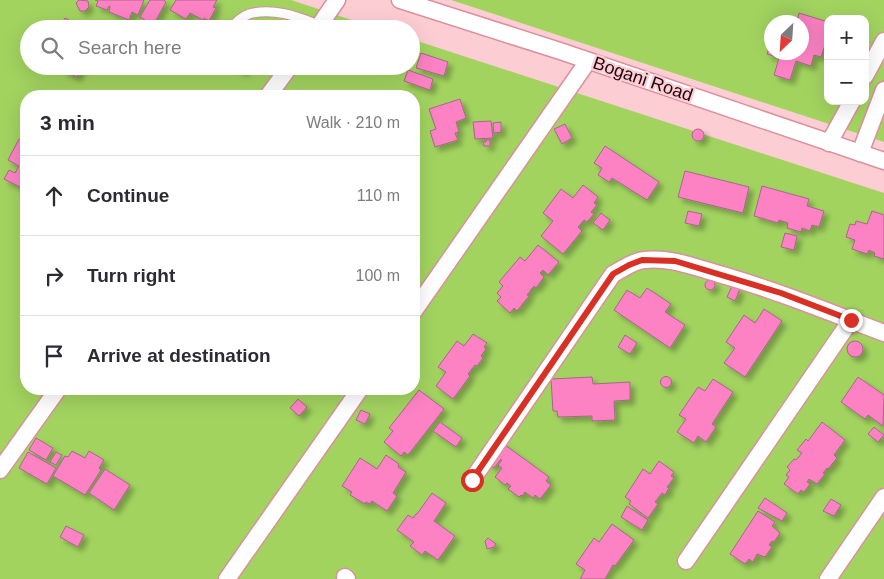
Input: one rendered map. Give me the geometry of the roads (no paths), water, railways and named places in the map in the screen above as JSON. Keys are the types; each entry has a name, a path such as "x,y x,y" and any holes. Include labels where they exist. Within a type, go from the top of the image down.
{"street":[{"path":"323,20 337,0"},
{"name":"Bogani Road","path":"400,0 884,161"},
{"path":"869,69 884,42"},
{"path":"420,302 588,61"},
{"path":"272,90 283,75"},
{"path":"860,153 884,90"},
{"path":"830,142 850,105"},
{"path":"472,480 613,274 642,260 675,261 781,293 884,332"},
{"path":"686,561 851,320"},
{"path":"0,470 54,395"},
{"path":"228,579 356,395"},
{"path":"828,579 884,497"}],"lane":[{"path":"239,20 249,14 271,12 293,16 302,20"}]}
